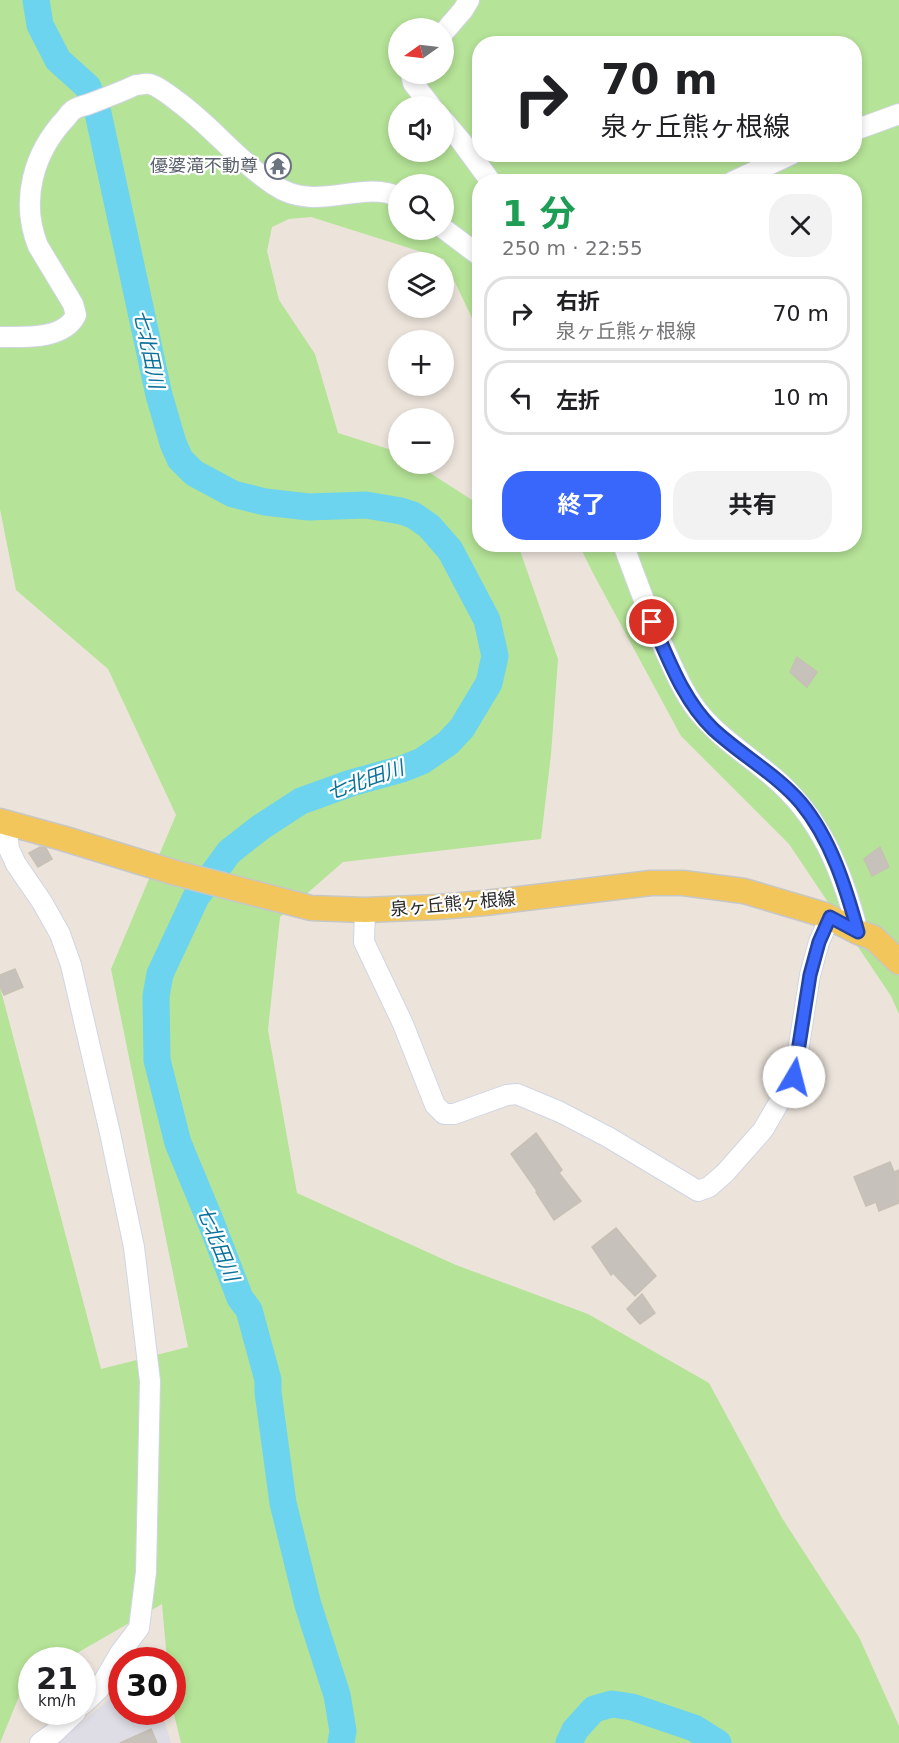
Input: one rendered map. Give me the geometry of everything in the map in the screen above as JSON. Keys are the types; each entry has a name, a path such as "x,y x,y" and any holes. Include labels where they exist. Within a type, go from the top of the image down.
{"main road":[{"name":"泉ヶ丘熊ヶ根線","path":"3,822 176,873 311,908 365,910 485,903 651,883 683,883 744,891 830,917 874,938 899,962"}],"street":[{"path":"454,20 469,0"},
{"path":"0,337 30,336 60,331 72,323 76,315 73,304 38,246 31,222 29,208 33,175 43,151 60,124 72,111 130,88 147,84 161,89 185,106 256,172 288,193 322,197 380,191 388,192"},
{"path":"414,84 423,96"},
{"path":"862,127 899,114"},
{"path":"454,133 472,157"},
{"path":"749,174 775,162"},
{"path":"454,236 472,250"},
{"path":"626,552 644,603 686,695 712,727 773,777 805,808 836,865 858,932"},
{"path":"3,822 9,849 16,864 60,934 71,965 134,1246 150,1381 146,1572 139,1629 120,1653 96,1692"},
{"path":"365,910 364,942 403,1024 435,1105 444,1114 454,1114 507,1095 517,1094 560,1112 608,1137 698,1191 726,1173 758,1137 794,1077 810,975 819,942 830,917"},
{"path":"40,1743 62,1725"}],"shaded area":[{"path":"108,1699 108,1725 166,1725 171,1743 57,1743 79,1725 96,1725 96,1710"}],"green space":[{"path":"0,0 899,0 899,1014 891,996 789,844 681,736 582,552 862,552 862,174 472,174 472,318 454,280 454,252 422,252 311,217 289,219 272,227 267,251 279,300 315,354 338,433 388,449 388,474 432,474 472,500 472,552 520,552 558,659 551,754 541,839 343,862 280,917 268,1030 297,1193 456,1265 588,1314 709,1383 782,1518 859,1637 899,1726 899,1743 181,1743 177,1725 186,1725 186,1647 166,1647 162,1604 88,1647 18,1647 18,1699 0,1743 0,987 101,1369 188,1347 111,969 176,815 108,669 16,590 0,509"}],"building":[{"path":"797,657 817,672 807,687 790,672"},
{"path":"40,847 46,848 52,859 38,867 29,853"},
{"path":"880,847 889,867 872,876 864,859"},
{"path":"15,969 23,987 4,995 0,986 0,975"},
{"path":"536,1133 562,1170 559,1173 581,1201 554,1220 511,1154"},
{"path":"890,1162 894,1172 899,1170 899,1203 879,1211 876,1202 866,1206 854,1177"},
{"path":"616,1228 656,1276 635,1296 613,1273 611,1275 592,1247"},
{"path":"642,1294 655,1313 640,1324 627,1309"},
{"path":"151,1729 157,1743 120,1743"}],"waterway":[{"name":"七北田川","path":"36,0 40,25 58,60 88,87 98,113 159,395 180,459 194,473 233,494 265,502 309,507 366,505 413,515 429,526 450,550 487,620 495,656 489,683 462,728 448,743 422,761 402,769 351,783 301,801 261,827 229,852 196,897 160,974 156,996 157,1060 178,1143 240,1298 249,1310 268,1380 283,1503 308,1605 337,1695 343,1731 341,1743"},
{"name":"七北田川","path":"569,1743 575,1730 594,1709 612,1704 632,1707 694,1728 718,1743"}],"place":[{"name":"優婆滝不動尊","path":"278,166"}],"route":[{"path":"652,622 686,695 698,711 723,738 773,777 801,803 820,832 836,865 851,906 858,932 830,917 819,942 810,975 794,1077"}]}
